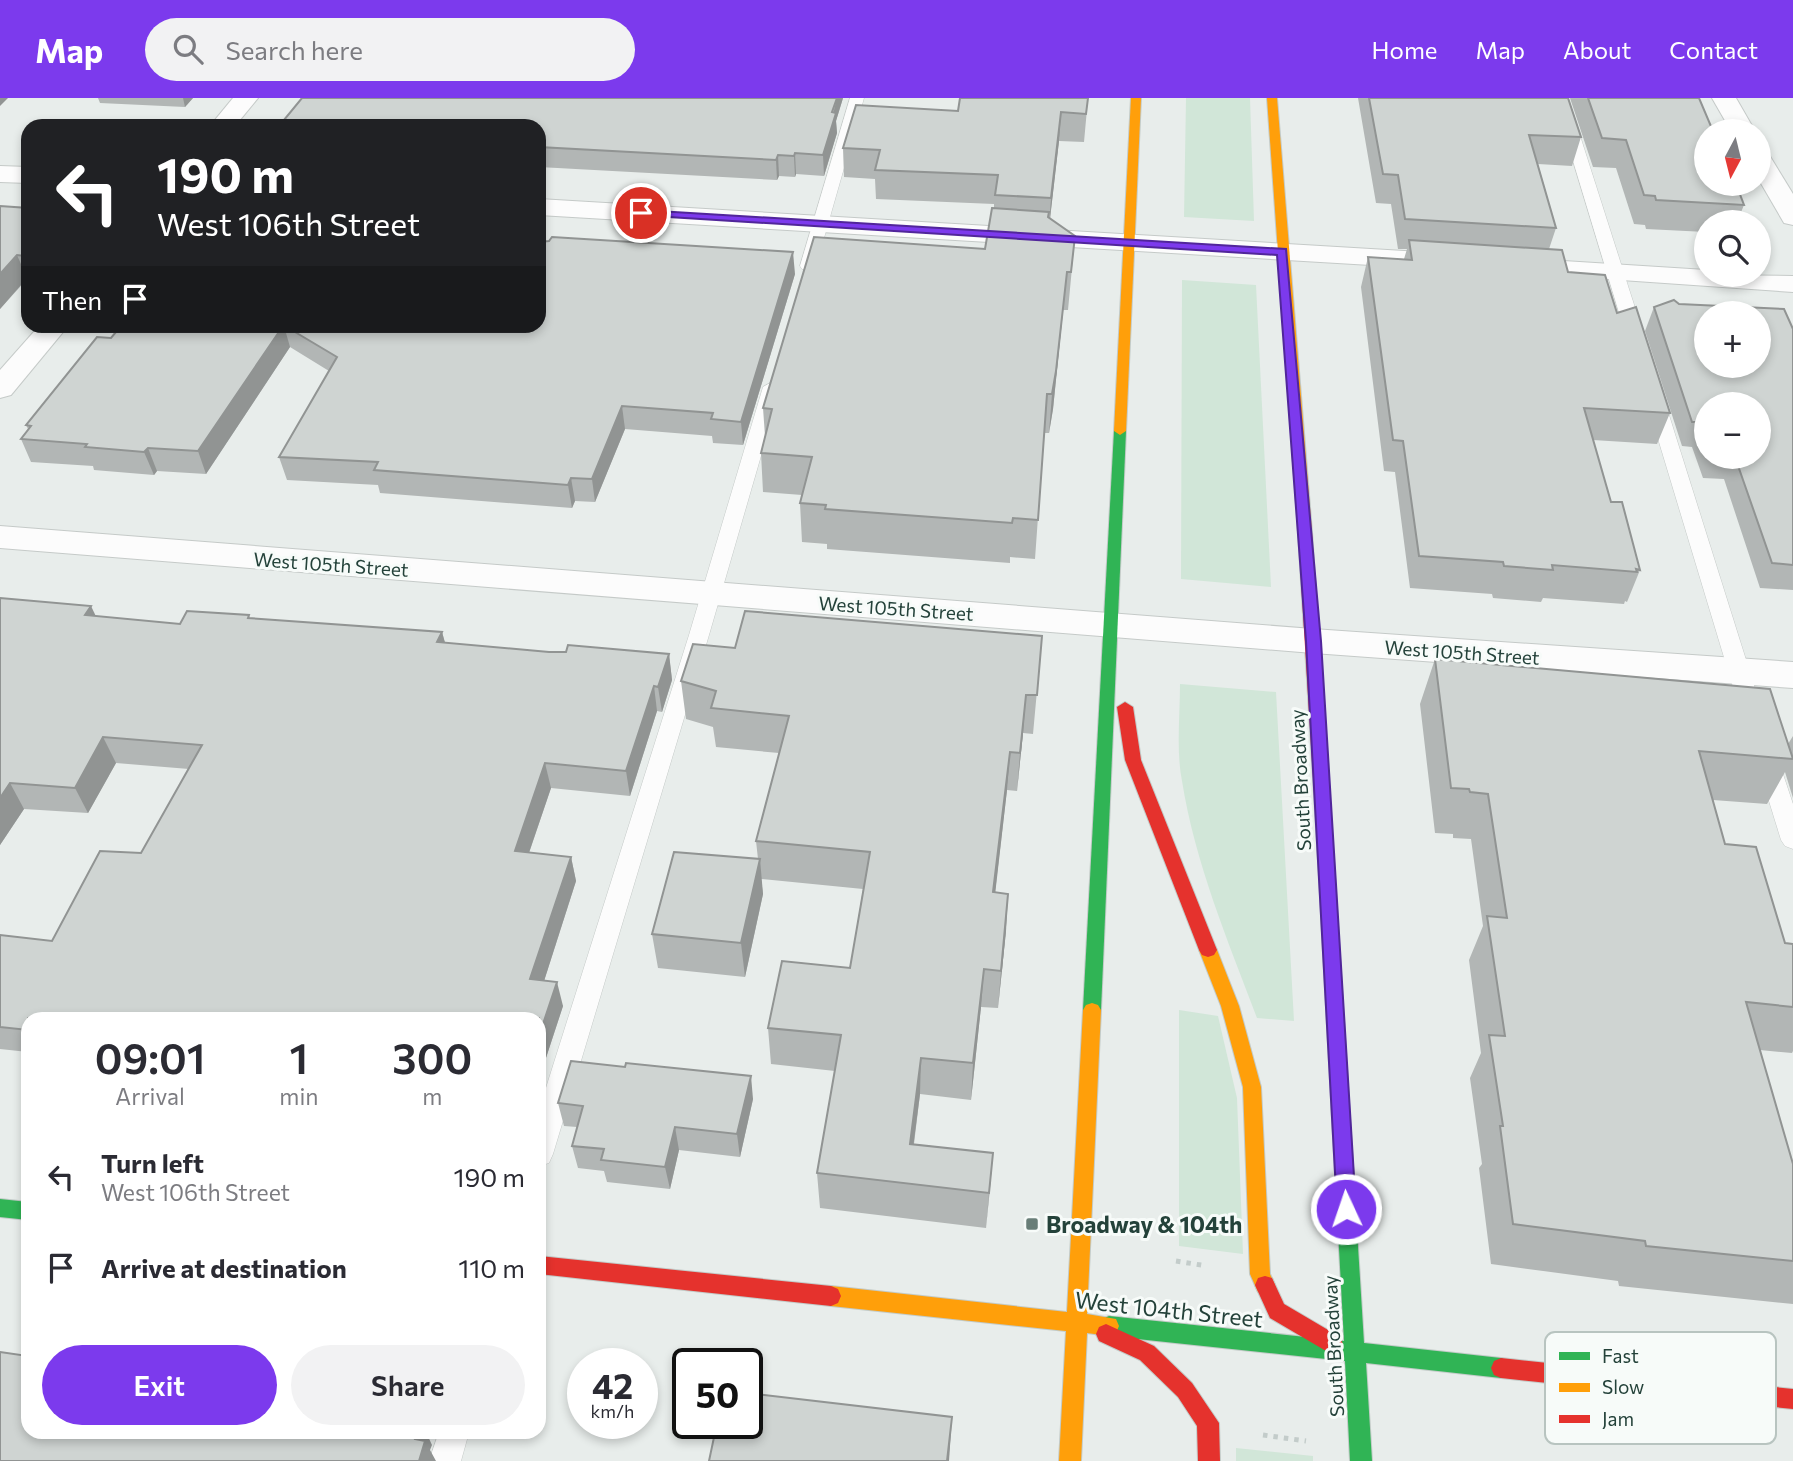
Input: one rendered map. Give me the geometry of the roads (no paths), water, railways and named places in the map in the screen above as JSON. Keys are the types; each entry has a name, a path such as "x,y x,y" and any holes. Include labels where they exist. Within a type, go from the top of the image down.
{"main road":[{"path":"1070,1461 1136,98"},
{"name":"South Broadway","path":"1272,98 1313,641 1361,1461"},
{"path":"1112,625 1133,760 1230,1006 1252,1087 1260,1274 1276,1311 1323,1340 1355,1352"},
{"path":"0,1208 21,1210"},
{"name":"West 104th Street","path":"546,1266 1545,1372"},
{"path":"1078,1322 1147,1353 1185,1390 1208,1423 1209,1461"}],"street":[{"path":"228,119 246,98"},
{"path":"1724,98 1736,119"},
{"path":"0,174 21,175"},
{"path":"1771,179 1793,217"},
{"path":"546,207 1451,262"},
{"path":"1492,265 1793,284"},
{"path":"0,389 48,333"},
{"name":"West 105th Street","path":"0,537 1313,641 1793,675"}],"lane":[{"path":"800,290 858,98"},
{"path":"1561,98 1640,352"},
{"path":"546,1131 712,593 777,369"},
{"path":"1648,379 1793,840"},
{"path":"445,1461 452,1439"}],"place":[{"name":"Broadway & 104th","path":"1032,1224"}]}
